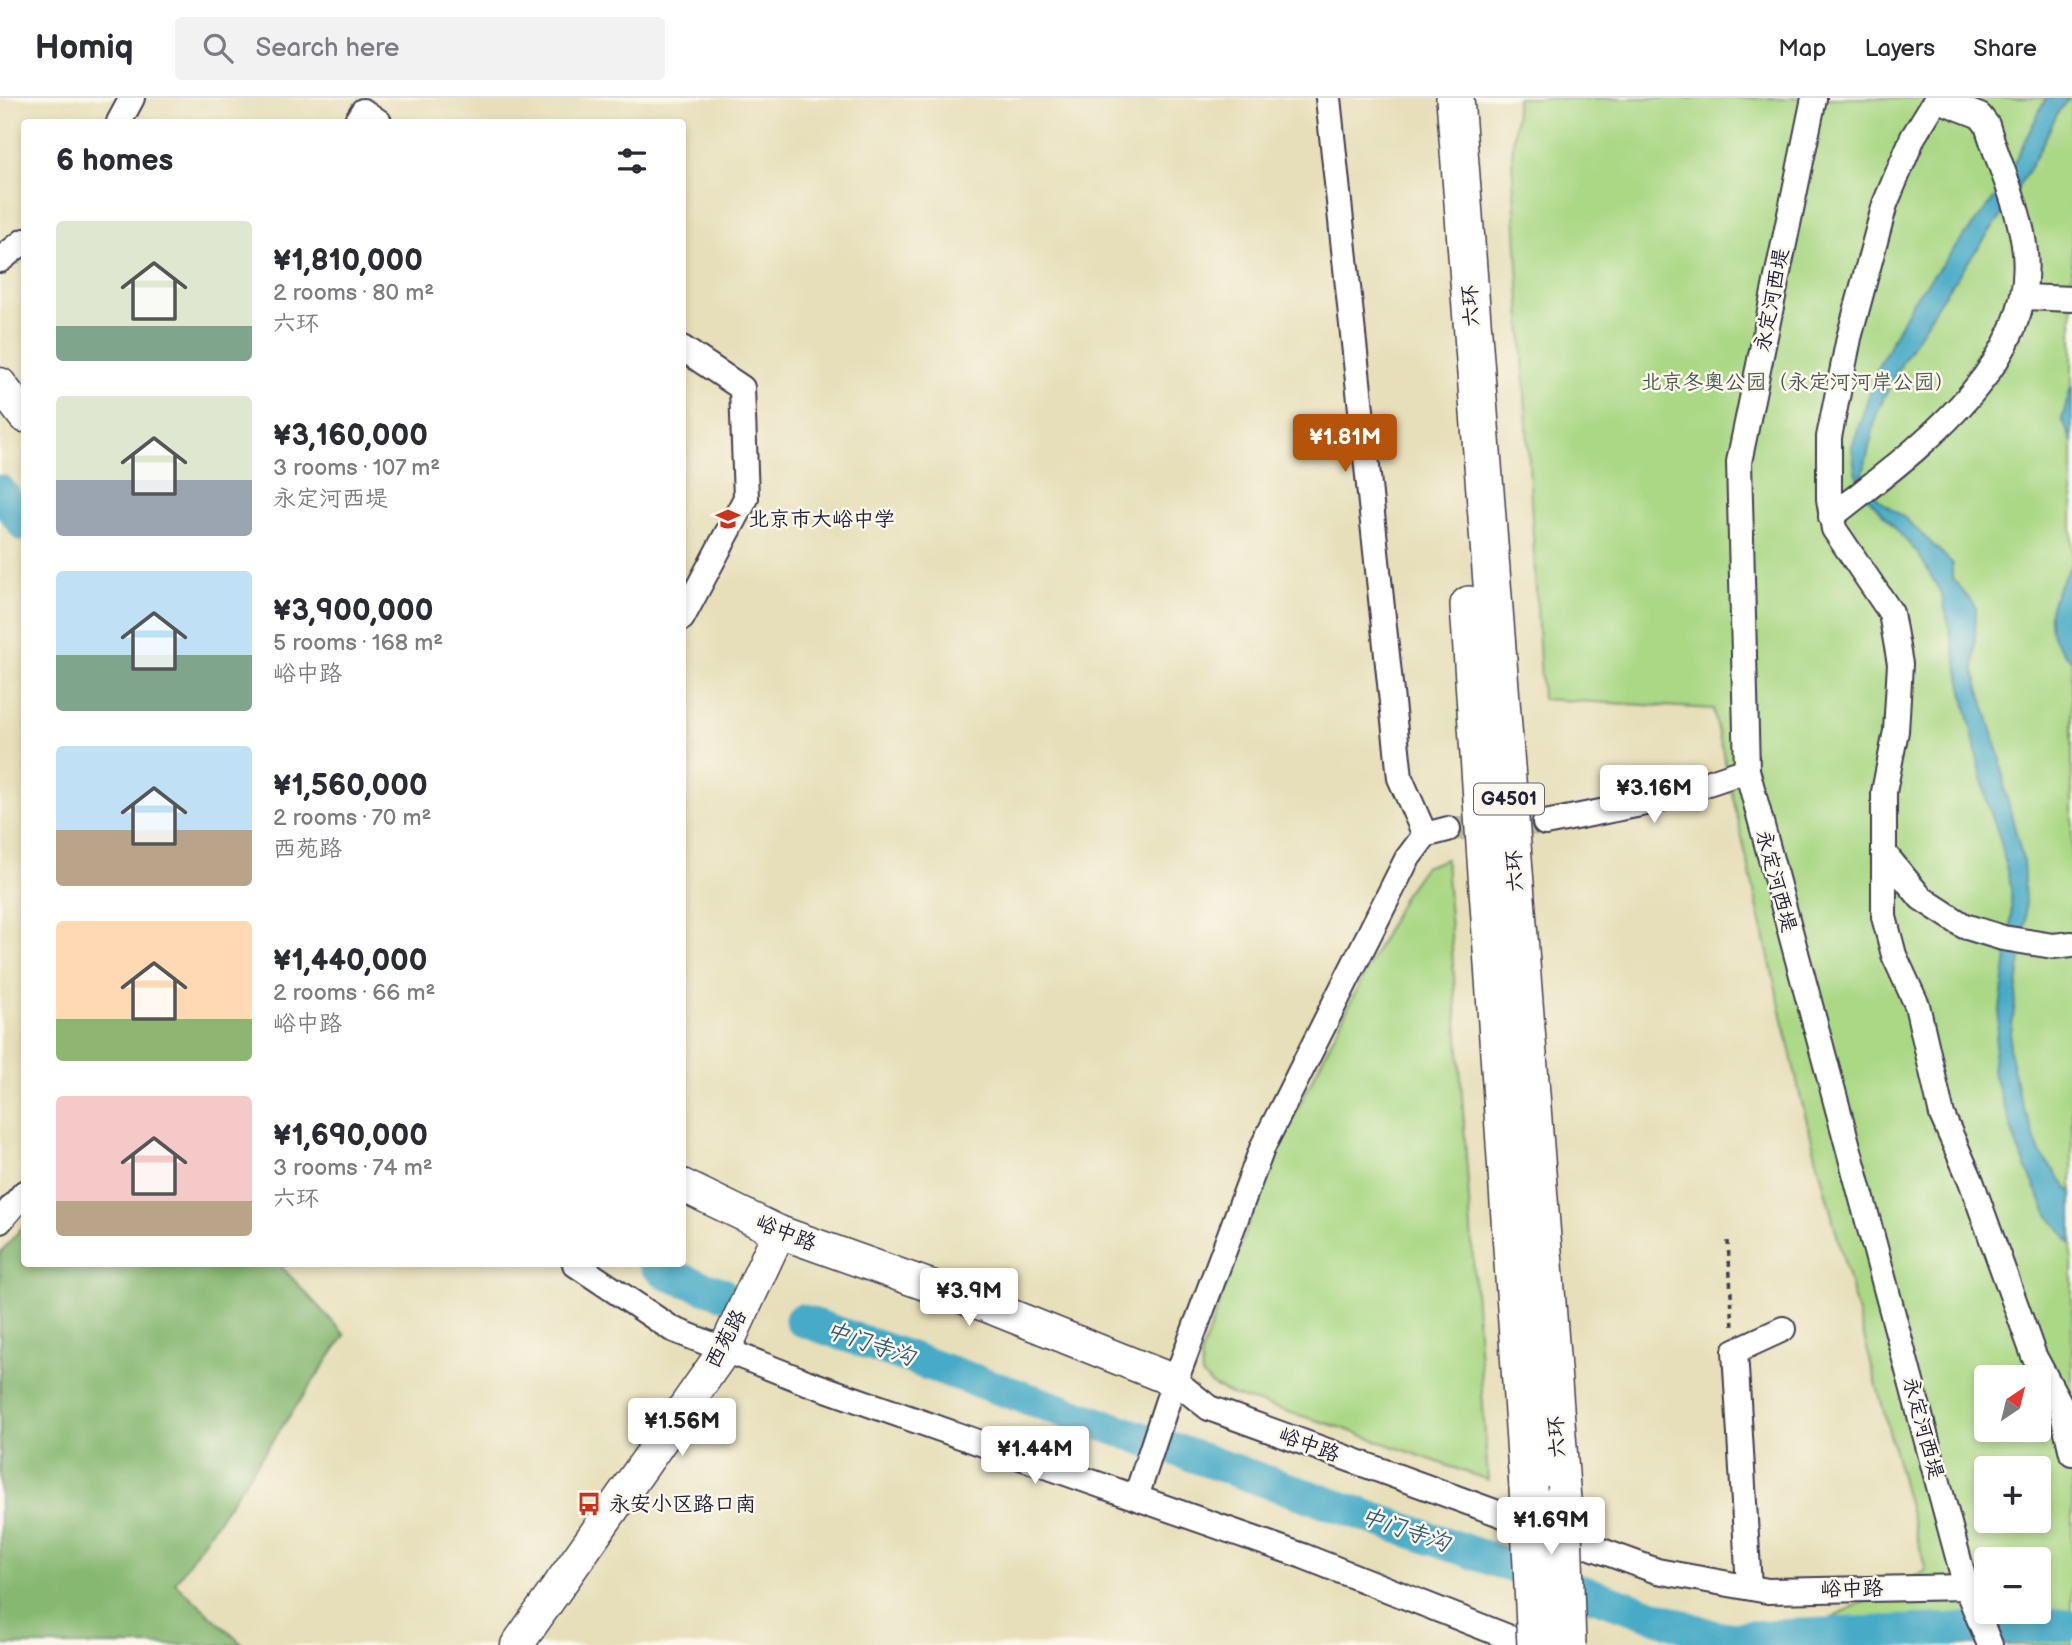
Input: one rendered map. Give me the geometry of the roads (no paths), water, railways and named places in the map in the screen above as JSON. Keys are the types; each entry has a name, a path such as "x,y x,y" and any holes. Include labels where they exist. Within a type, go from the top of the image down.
{"highway":[{"name":"六环","path":"1434,98 1528,1487 1536,1645"},
{"name":"六环","path":"1455,98 1562,1500 1567,1645"},
{"path":"1461,180 1472,98"}],"main road":[{"path":"0,384 21,412"},
{"name":"峪中路","path":"686,1187 779,1232 987,1306 1171,1392"},
{"name":"西苑路","path":"517,1645 724,1351 779,1232"}],"street":[{"path":"121,119 132,98"},
{"path":"1136,1496 1171,1392 1264,1146 1407,859 1436,832 1400,778 1328,98"},
{"name":"永定河西堤","path":"1814,98 1739,462 1747,770 1967,1588 1990,1645"},
{"path":"1831,517 1929,438 1966,401 1989,372 2025,297 2025,250 2016,213 1987,125 1980,116 1937,98 1913,137 1885,204 1849,338 1829,437 1831,517 1834,529 1891,613 1900,664 1896,731 1884,792 1884,916 1894,955 1917,1005 1942,1115 1971,1181 2034,1356 2061,1406 2072,1453"},
{"path":"358,119 363,111 375,119"},
{"path":"0,260 21,243"},
{"path":"2025,297 2072,299"},
{"path":"686,351 742,387 746,498 686,610"},
{"path":"1545,823 1651,802 1747,770"},
{"path":"1884,853 1921,898 1964,926 2003,938 2053,946 2072,944"},
{"path":"0,1221 21,1196"},
{"path":"579,1267 672,1329 724,1351 1303,1556 1528,1645"},
{"path":"1749,1587 1735,1351 1783,1329"},
{"name":"峪中路","path":"1171,1392 1657,1571 1768,1591 1967,1588"}],"water":[{"path":"2046,98 2069,98 2058,112 2004,212 1939,302 1893,378 1877,413 1863,474 1878,499 1906,519 1952,563 1952,577 1976,608 1974,671 2001,760 2005,791 2023,860 2026,920 2009,1049 2018,1092 2040,1153 2072,1193 2072,1245 2046,1211 2018,1149 1992,1070 2011,925 2011,889 2000,839 1987,802 1942,595 1919,555 1863,492 1855,471 1852,447 1879,365 1912,302 2000,191"},
{"path":"2072,383 2072,442 2062,419"},
{"path":"2072,564 2072,661 2054,638 2050,614 2057,590"}],"waterway":[{"name":"中门寺沟","path":"0,491 21,521"},
{"name":"中门寺沟","path":"659,1267 669,1275 721,1293"},
{"name":"中门寺沟","path":"801,1320 1718,1638 2068,1625"}],"tunnel":[{"path":"1448,829 1545,823"}],"place":[{"name":"北京市大峪中学","path":"728,519"},
{"name":"永安小区路口南","path":"589,1504"}],"park label":[{"name":"北京冬奥公园（永定河河岸公园）","path":"1798,382"}]}
